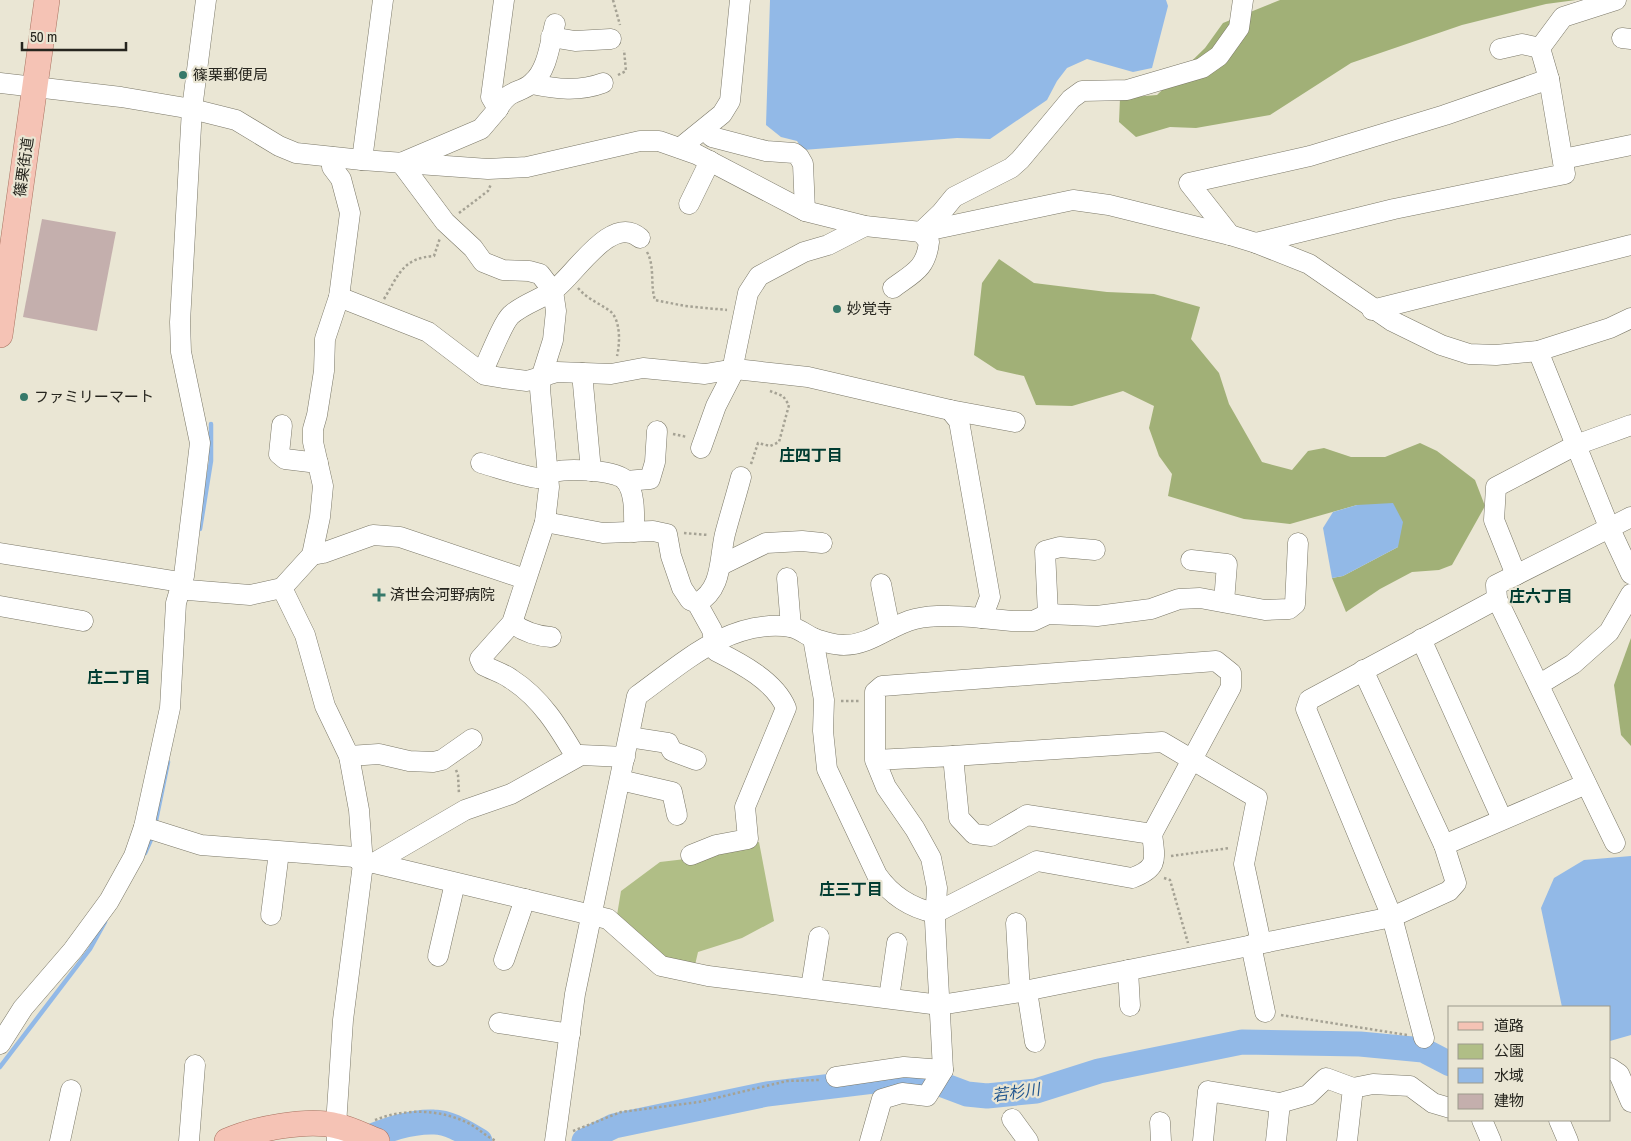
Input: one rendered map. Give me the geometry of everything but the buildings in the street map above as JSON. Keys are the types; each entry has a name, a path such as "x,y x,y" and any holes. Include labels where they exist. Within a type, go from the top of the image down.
{"main road":[{"name":"篠栗街道","path":"0,334 47,0"},
{"path":"227,1141 274,1127 293,1125 377,1141"}],"street":[{"path":"0,1044 23,1008 73,950 109,901 134,856 144,827 170,708 176,603 181,585 200,442 181,352 180,322 192,109 206,0"},
{"path":"362,160 383,0"},
{"path":"498,108 492,97 504,0"},
{"path":"680,148 705,130 722,114 730,101 740,0"},
{"path":"921,232 942,213 954,197 1011,168 1020,160 1070,99 1082,91 1127,90 1202,68 1219,56 1239,28 1243,0"},
{"path":"1540,48 1563,17 1616,0"},
{"path":"532,84 545,62 553,31 575,40 611,39"},
{"path":"1500,49 1522,44 1540,48"},
{"path":"1256,242 1394,210 1565,174 1549,79 1540,48"},
{"path":"1230,235 1189,183 1310,156 1445,115 1549,79"},
{"path":"0,83 121,96 192,109 236,120 271,141 296,153 362,160 496,168 527,166 640,141 659,141 710,161 805,211 865,226 921,232 1073,200 1109,205 1256,242 1309,264 1332,278 1372,310 1418,335 1469,354 1496,355 1538,351 1610,328 1631,318"},
{"path":"402,163 481,129 503,100 516,90 532,84 577,90 603,83"},
{"path":"705,130 712,137 766,151 794,153 803,164 805,211"},
{"path":"1563,159 1631,145"},
{"path":"0,553 174,581 188,590 250,595 282,588 312,555 320,517 323,486 313,429 324,370 325,339 338,296 350,213 341,179 332,167 332,157"},
{"path":"688,204 710,161"},
{"path":"402,163 445,222 472,248 483,262 503,270 529,270 540,274 553,291 556,311 553,340 541,378 549,475 545,522 512,624 480,659 483,665 512,679 544,709 553,719 576,757"},
{"path":"702,444 716,406 740,370 744,313 748,293 759,276 804,252 828,245 865,226"},
{"path":"482,373 510,315 553,291 569,278 604,239 616,232 634,233 640,238"},
{"path":"893,288 922,267 928,256 929,242 921,232"},
{"path":"1372,310 1631,245"},
{"path":"338,296 428,332 482,373 527,381 557,372 616,373 643,368 682,370 705,374 740,370 808,377 950,410 1015,422"},
{"path":"1538,351 1609,527 1631,574"},
{"path":"582,373 591,471"},
{"path":"950,410 959,421 990,597 982,618"},
{"path":"282,425 279,454 285,459 318,463"},
{"path":"1516,576 1494,520 1496,487 1576,445 1631,425"},
{"path":"626,481 650,478 655,462 657,431"},
{"path":"481,463 539,478 555,472 591,471 619,475 626,481 634,508 634,532"},
{"path":"697,603 704,599 718,578 725,535 741,477"},
{"path":"1615,843 1540,684 1497,599 1496,585 1631,517"},
{"path":"545,522 603,533 653,531 667,534 671,556 682,588 690,600 697,603 712,630 716,651 751,669 782,700 786,708 745,807 748,839 716,845 691,856"},
{"path":"312,555 323,553 373,535 400,537 525,579"},
{"path":"720,565 766,543 802,541 822,543"},
{"path":"555,1140 575,994 593,915 637,696 714,642 740,630 762,625 791,627 799,629 813,638 843,645 869,641 890,629 915,619 959,616 1033,621 1048,614 1097,616 1152,609 1179,599 1200,598 1265,610 1289,609 1295,604 1298,543"},
{"path":"1048,614 1045,551 1060,547 1096,550"},
{"path":"1191,560 1228,564 1224,602"},
{"path":"787,578 791,627"},
{"path":"881,584 890,629"},
{"path":"282,588 304,635 325,706 349,756 368,863 343,1020 341,1134"},
{"path":"1540,684 1573,664 1609,632 1631,594"},
{"path":"1424,1038 1392,917 1306,709 1309,700 1497,599"},
{"path":"0,606 83,621"},
{"path":"512,624 521,630 540,636 551,637"},
{"path":"813,638 824,700 823,731 827,770 877,875 886,888 922,910 935,913 1037,861 1132,878 1150,865 1152,834 1231,687 1231,673 1216,661 882,686 875,692 875,760 886,786 915,829 931,858 937,888 935,913 943,1070 927,1096 902,1093 882,1099 870,1141"},
{"path":"1421,639 1502,819"},
{"path":"144,827 201,846 355,857 368,863 608,919 661,966 708,976 940,1005 1023,991 1392,917 1449,891 1456,883 1444,845 1363,670"},
{"path":"629,737 668,743 672,751 696,760"},
{"path":"349,756 378,754 408,760 433,762 447,756 472,739"},
{"path":"875,760 1162,742 1258,798 1244,864 1265,1012"},
{"path":"368,863 460,813 510,794 576,757 582,755 625,758"},
{"path":"953,756 959,818 974,834 991,836 1027,815 1152,834"},
{"path":"620,780 672,792 677,815"},
{"path":"1444,845 1586,784"},
{"path":"271,915 279,852"},
{"path":"438,956 455,883"},
{"path":"504,960 525,899"},
{"path":"1016,923 1023,991 1035,1042"},
{"path":"811,988 819,937"},
{"path":"889,998 897,943"},
{"path":"1128,970 1130,1006"},
{"path":"499,1024 570,1034"},
{"path":"189,1141 195,1065"},
{"path":"836,1077 904,1067 943,1070"},
{"path":"1611,1069 1619,1074 1631,1102"},
{"path":"1204,1141 1208,1090 1280,1103 1308,1095 1326,1078 1354,1088 1373,1084 1410,1086 1433,1103 1448,1107"},
{"path":"1347,1141 1354,1088"},
{"path":"60,1141 71,1090"},
{"path":"1276,1141 1280,1103"},
{"path":"1012,1119 1028,1141"},
{"path":"1482,1121 1491,1141"},
{"path":"1559,1121 1568,1141"}],"path":[{"path":"377,311 402,269 418,257 434,256 445,222 488,190 496,168"},
{"path":"640,238 651,258 651,288 655,300 685,306 744,313"},
{"path":"569,278 593,302 611,312 617,322 618,351 616,373"},
{"path":"740,370 758,386 783,396 789,405 779,442 770,446 758,443 751,465 741,477"},
{"path":"657,431 702,444"},
{"path":"667,534 709,535 719,532 725,535"},
{"path":"824,700 875,702"},
{"path":"447,756 458,775 460,813"},
{"path":"1150,865 1248,845"},
{"path":"1150,865 1170,880 1192,957"},
{"path":"1265,1012 1424,1038"},
{"path":"555,1140 621,1112 699,1102 787,1081 820,1080 836,1077"},
{"path":"341,1134 381,1117 406,1112 427,1112 469,1124 496,1141"}],"green space":[{"path":"1280,0 1576,0 1546,4 1462,25 1351,63 1270,115 1196,128 1170,127 1136,137 1119,122 1120,98 1157,95 1205,48 1223,23"},
{"path":"999,259 1034,283 1107,292 1154,294 1200,307 1191,339 1219,373 1229,404 1262,462 1292,470 1308,451 1324,448 1351,457 1385,457 1420,443 1437,451 1475,480 1485,506 1452,565 1439,570 1412,572 1380,589 1346,612 1332,578 1343,576 1398,547 1357,505 1290,524 1244,519 1168,496 1172,474 1159,456 1149,428 1154,406 1123,391 1072,406 1036,405 1024,376 997,370 974,355 982,283"},
{"path":"1631,638 1631,746 1621,735 1614,685"},
{"path":"759,842 774,921 742,938 698,952 695,965 664,960 617,915 621,891 660,862 694,858 716,848"}],"water":[{"path":"770,0 1166,0 1168,6 1152,68 1133,72 1087,59 1067,68 1057,81 1047,100 990,139 957,138 803,150 797,141 781,137 766,125"},
{"path":"1393,503 1403,522 1398,547 1343,576 1332,578 1323,528 1333,512 1357,505"},
{"path":"1631,856 1631,1035 1611,1041 1611,1006 1562,1006 1541,908 1554,878 1584,860"}],"waterway":[{"path":"200,529 211,461 211,424"},
{"path":"155,825 168,762"},
{"path":"145,853 153,835"},
{"path":"0,1067 90,949 105,922"},
{"name":"若杉川","path":"584,1141 614,1126 767,1094 882,1080 927,1079 967,1094 987,1096 1036,1091 1099,1071 1242,1042 1360,1044 1423,1050 1448,1063"},
{"name":"若杉川","path":"359,1141 405,1125 424,1122 440,1122 452,1126 480,1141"}],"place":[{"name":"篠栗郵便局","path":"183,75"},
{"name":"妙覚寺","path":"837,309"},
{"name":"ファミリーマート","path":"24,397"},
{"name":"済世会河野病院","path":"379,595"}],"district":[{"name":"庄四丁目","path":"811,455"},
{"name":"庄六丁目","path":"1541,596"},
{"name":"庄二丁目","path":"119,677"},
{"name":"庄三丁目","path":"851,889"}]}
